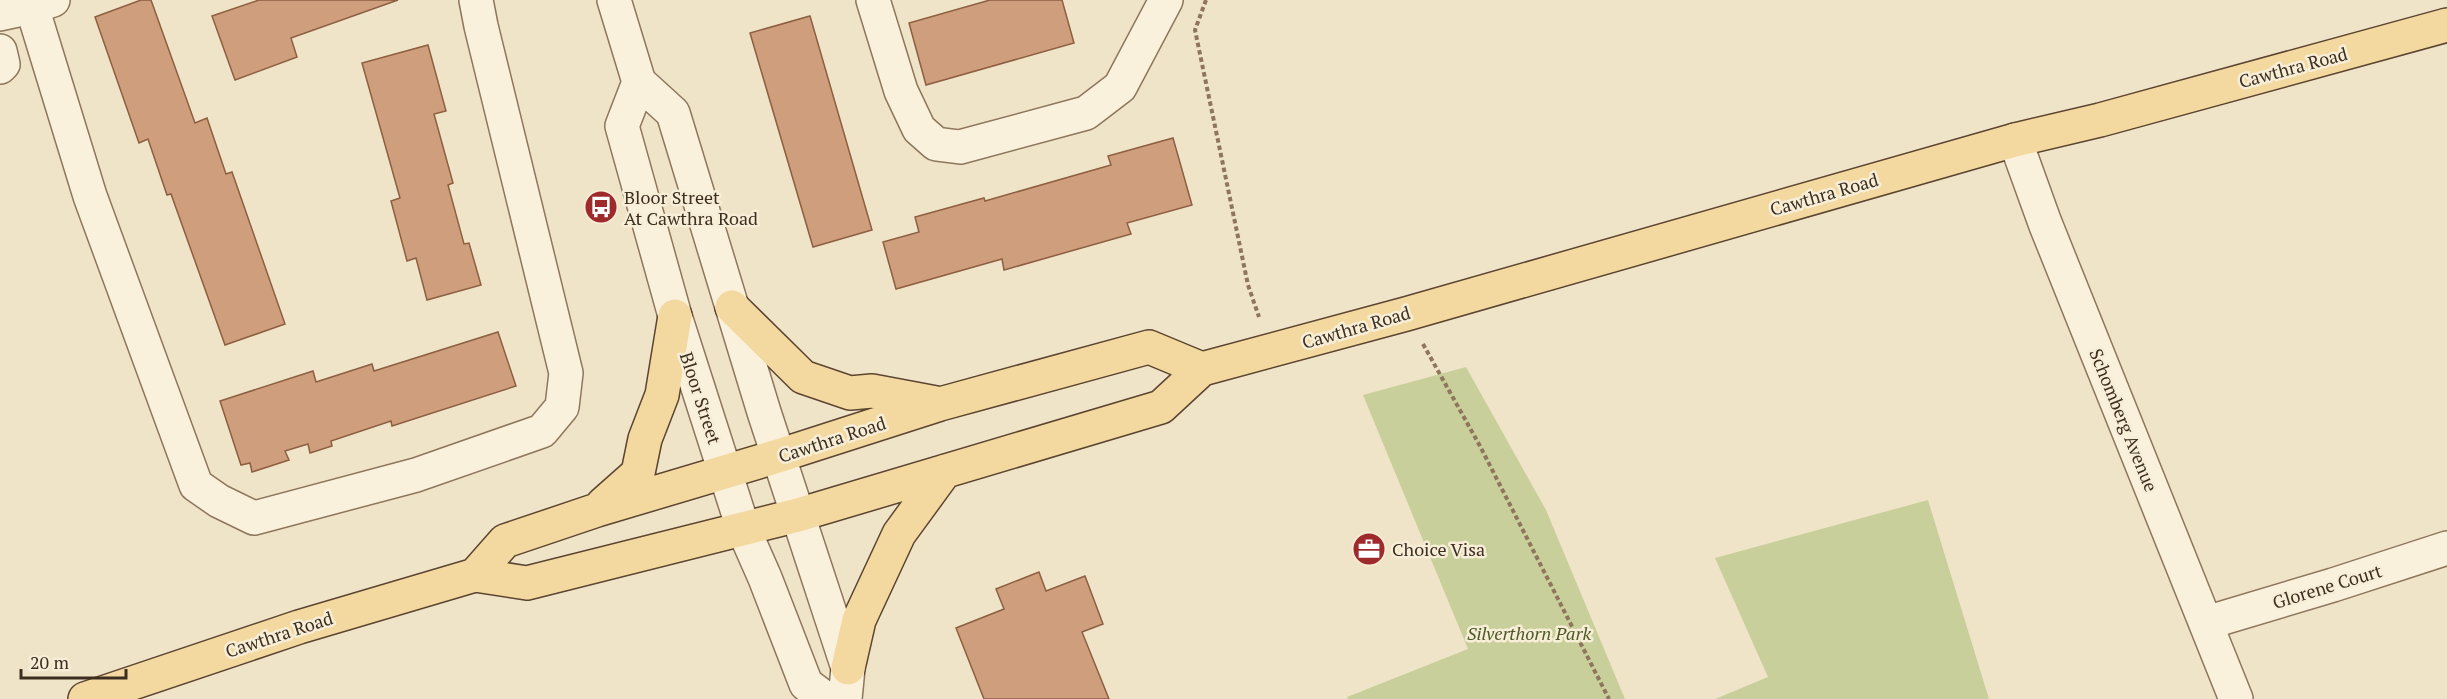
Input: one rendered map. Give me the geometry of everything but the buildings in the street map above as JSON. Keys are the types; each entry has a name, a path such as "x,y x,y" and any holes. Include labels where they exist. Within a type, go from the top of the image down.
{"main road":[{"name":"Cawthra Road","path":"85,699 299,627 475,575 527,583 798,515 1161,407 1202,369 1406,314 2015,140 2100,120 2447,25"},
{"path":"732,307 803,377 850,393 872,391 940,404"},
{"path":"597,510 638,473 645,439 662,395 675,316"},
{"name":"Cawthra Road","path":"475,575 506,541 597,510 778,456 940,404 1149,347 1202,369"},
{"path":"847,684 859,620 899,534 945,471"}],"street":[{"path":"0,14 42,4 90,196 196,485 219,501 254,518 416,475 542,431 562,407 566,373 476,0"},
{"path":"614,0 639,82 673,113 798,515 847,684"},
{"path":"873,0 901,91 919,129 936,144 960,147 1086,113 1120,87 1166,0"},
{"path":"0,51 3,64 0,67"},
{"name":"Bloor Street","path":"639,82 622,126 675,316 743,528 806,684 826,699"},
{"name":"Schomberg Avenue","path":"2015,140 2045,223 2236,699"},
{"name":"Glorene Court","path":"2206,623 2447,548"}],"path":[{"path":"1206,0 1195,30 1248,285 1269,351"},
{"path":"1406,314 1480,446 1609,699"}],"green space":[{"name":"Silverthorn Park","path":"1466,367 1546,510 1625,699 1348,699 1347,697 1468,649 1363,395"},
{"path":"1928,500 1989,699 1715,699 1768,677 1715,558"}],"place":[{"name":"Bloor Street At Cawthra Road","path":"601,207"},
{"name":"Choice Visa","path":"1369,549"}]}
